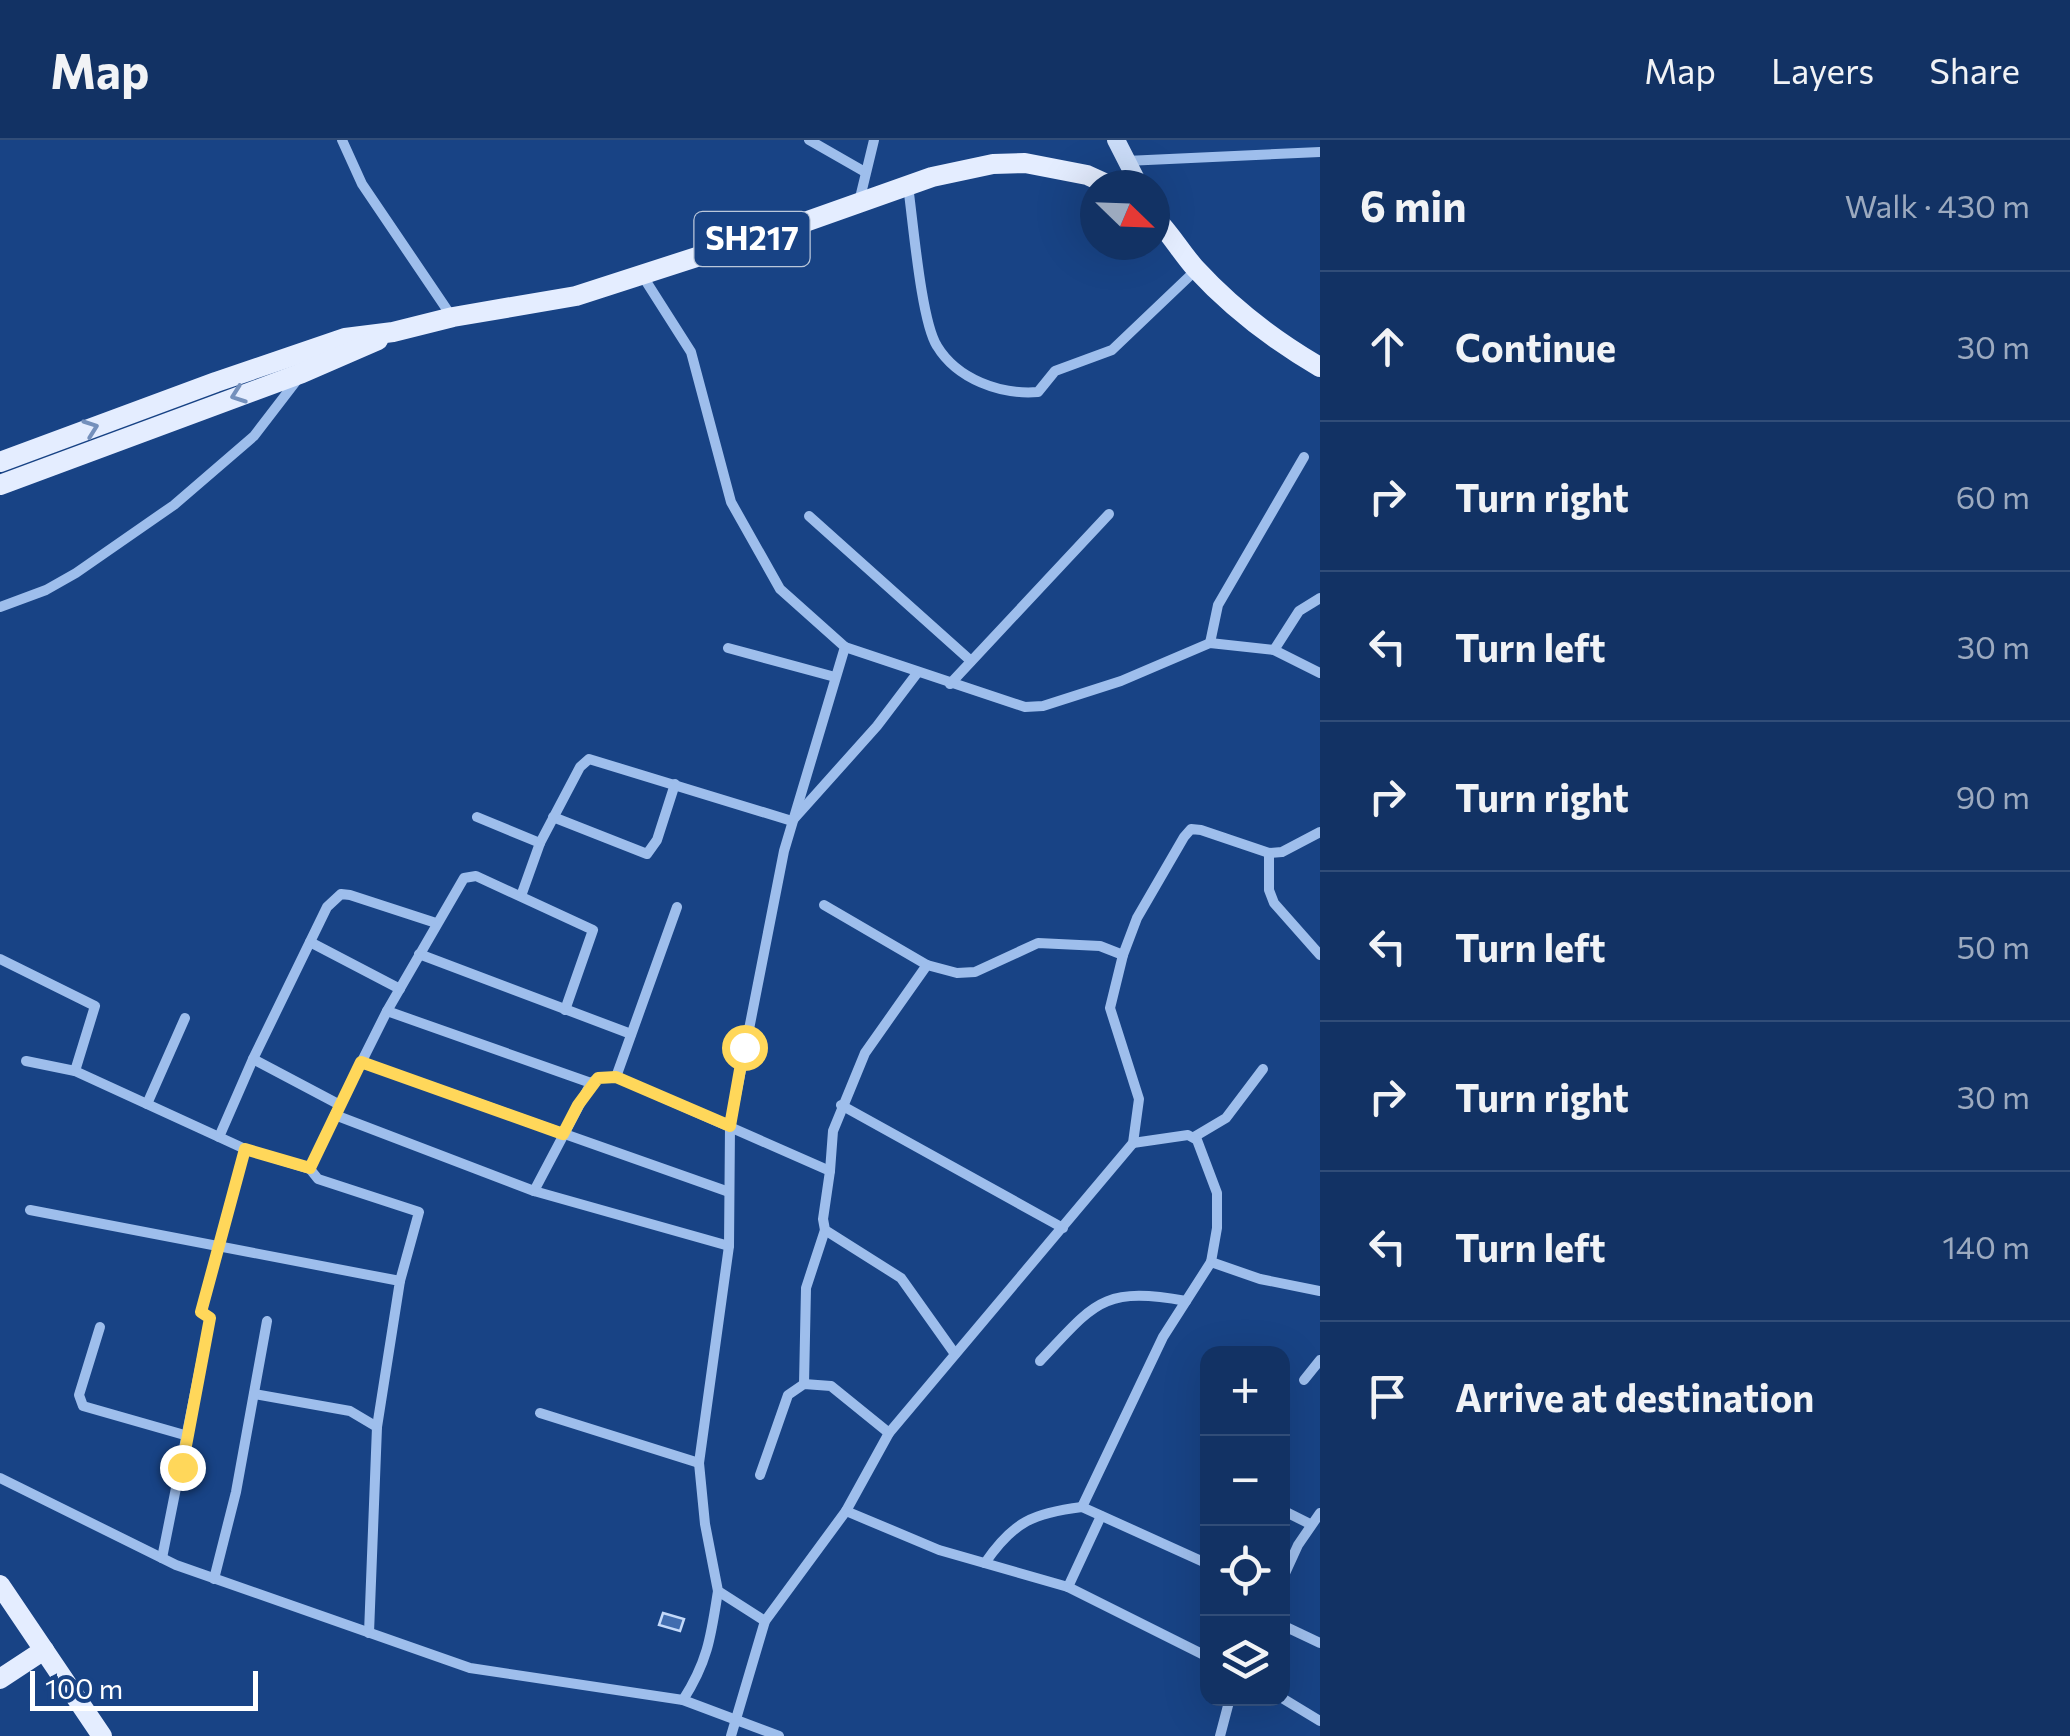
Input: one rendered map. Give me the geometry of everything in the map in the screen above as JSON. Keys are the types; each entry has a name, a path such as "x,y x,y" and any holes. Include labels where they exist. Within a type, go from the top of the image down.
{"main road":[{"name":"SH217","path":"0,462 345,338 576,296 908,186 993,164 1025,163 1080,174"},
{"path":"1170,235 1197,269 1256,322 1293,352 1320,367"},
{"name":"SH217","path":"0,485 302,373 394,332"},
{"path":"0,1585 102,1736"},
{"path":"0,1680 44,1650"}],"street":[{"path":"342,140 362,184 453,318"},
{"path":"810,140 865,172"},
{"path":"858,202 874,140"},
{"path":"1116,140 1131,170"},
{"path":"1126,161 1320,152"},
{"path":"908,186 929,330 945,356 982,384 1038,392 1055,371 1112,350 1197,269"},
{"path":"642,275 691,352 723,484 747,532 780,590 844,646 1025,707 1043,706 1121,681 1210,643 1274,650 1320,673"},
{"path":"0,608 76,573 174,506 254,436 302,373"},
{"path":"1210,643 1218,605 1304,457"},
{"path":"950,684 1109,514"},
{"path":"809,516 971,661"},
{"path":"1274,650 1300,612 1320,598"},
{"path":"683,1700 708,1653 718,1591 705,1524 699,1463 729,1246 730,1126 792,821 844,646"},
{"path":"728,648 835,677"},
{"path":"792,821 877,726 918,672"},
{"path":"521,896 540,843 588,759 792,821"},
{"path":"554,817 647,854 657,840 676,784"},
{"path":"477,817 540,843"},
{"path":"731,1736 765,1621 846,1511 889,1433 1133,1143 1139,1099 1110,1008 1123,954 1137,918 1190,829 1269,853 1282,852 1320,832"},
{"path":"1269,853 1269,890 1274,903 1320,954"},
{"path":"310,1168 387,1011 464,878 471,876 521,896 593,930 565,1010"},
{"path":"219,1137 327,907 340,894 436,923"},
{"path":"824,905 927,965 957,973 975,972 1038,943 1100,946 1123,954"},
{"path":"616,1077 677,907"},
{"path":"310,942 400,989"},
{"path":"419,954 631,1034"},
{"path":"0,958 95,1006 76,1070"},
{"path":"804,1384 806,1288 825,1230 822,1220 833,1131 865,1053 927,965"},
{"path":"387,1011 591,1083"},
{"path":"147,1104 185,1018"},
{"path":"253,1059 337,1110 534,1191 729,1246"},
{"path":"26,1060 76,1070 245,1149 310,1168 318,1179 419,1212 400,1281 377,1427 369,1633"},
{"path":"361,1062 729,1192"},
{"path":"1133,1143 1194,1137 1226,1118 1263,1069"},
{"path":"534,1191 591,1083 598,1078 616,1077 830,1170"},
{"path":"841,1105 977,1184 1063,1228"},
{"path":"1082,1507 1163,1337 1211,1262 1217,1228 1217,1193 1194,1137"},
{"path":"162,1558 210,1318 201,1312 245,1149"},
{"path":"30,1210 400,1281"},
{"path":"825,1230 900,1278 954,1354"},
{"path":"1211,1262 1260,1279 1320,1291"},
{"path":"1040,1362 1098,1304 1118,1296 1144,1294 1186,1301"},
{"path":"214,1579 236,1492 267,1321"},
{"path":"100,1327 79,1396 83,1406 188,1436"},
{"path":"1304,1380 1320,1360"},
{"path":"760,1475 788,1395 804,1384 831,1386 889,1433"},
{"path":"254,1394 350,1411 377,1427"},
{"path":"540,1413 699,1463"},
{"path":"0,1478 162,1558 470,1668 683,1700 779,1736"},
{"path":"985,1563 1001,1540 1022,1522 1082,1507 1200,1560"},
{"path":"846,1511 939,1550 1068,1587 1200,1653"},
{"path":"1290,1564 1310,1524 1320,1513"},
{"path":"1290,1514 1310,1524"},
{"path":"1068,1587 1102,1516"},
{"path":"718,1591 765,1621"},
{"path":"1290,1629 1320,1643"},
{"path":"1290,1703 1320,1721"},
{"path":"1220,1736 1228,1706"}],"building":[{"path":"663,1613 684,1619 680,1631 659,1625"}],"route":[{"path":"182,1467 210,1318 201,1312 245,1149 310,1168 361,1062 563,1134 591,1083 598,1078 616,1077 730,1126 744,1047"}]}
